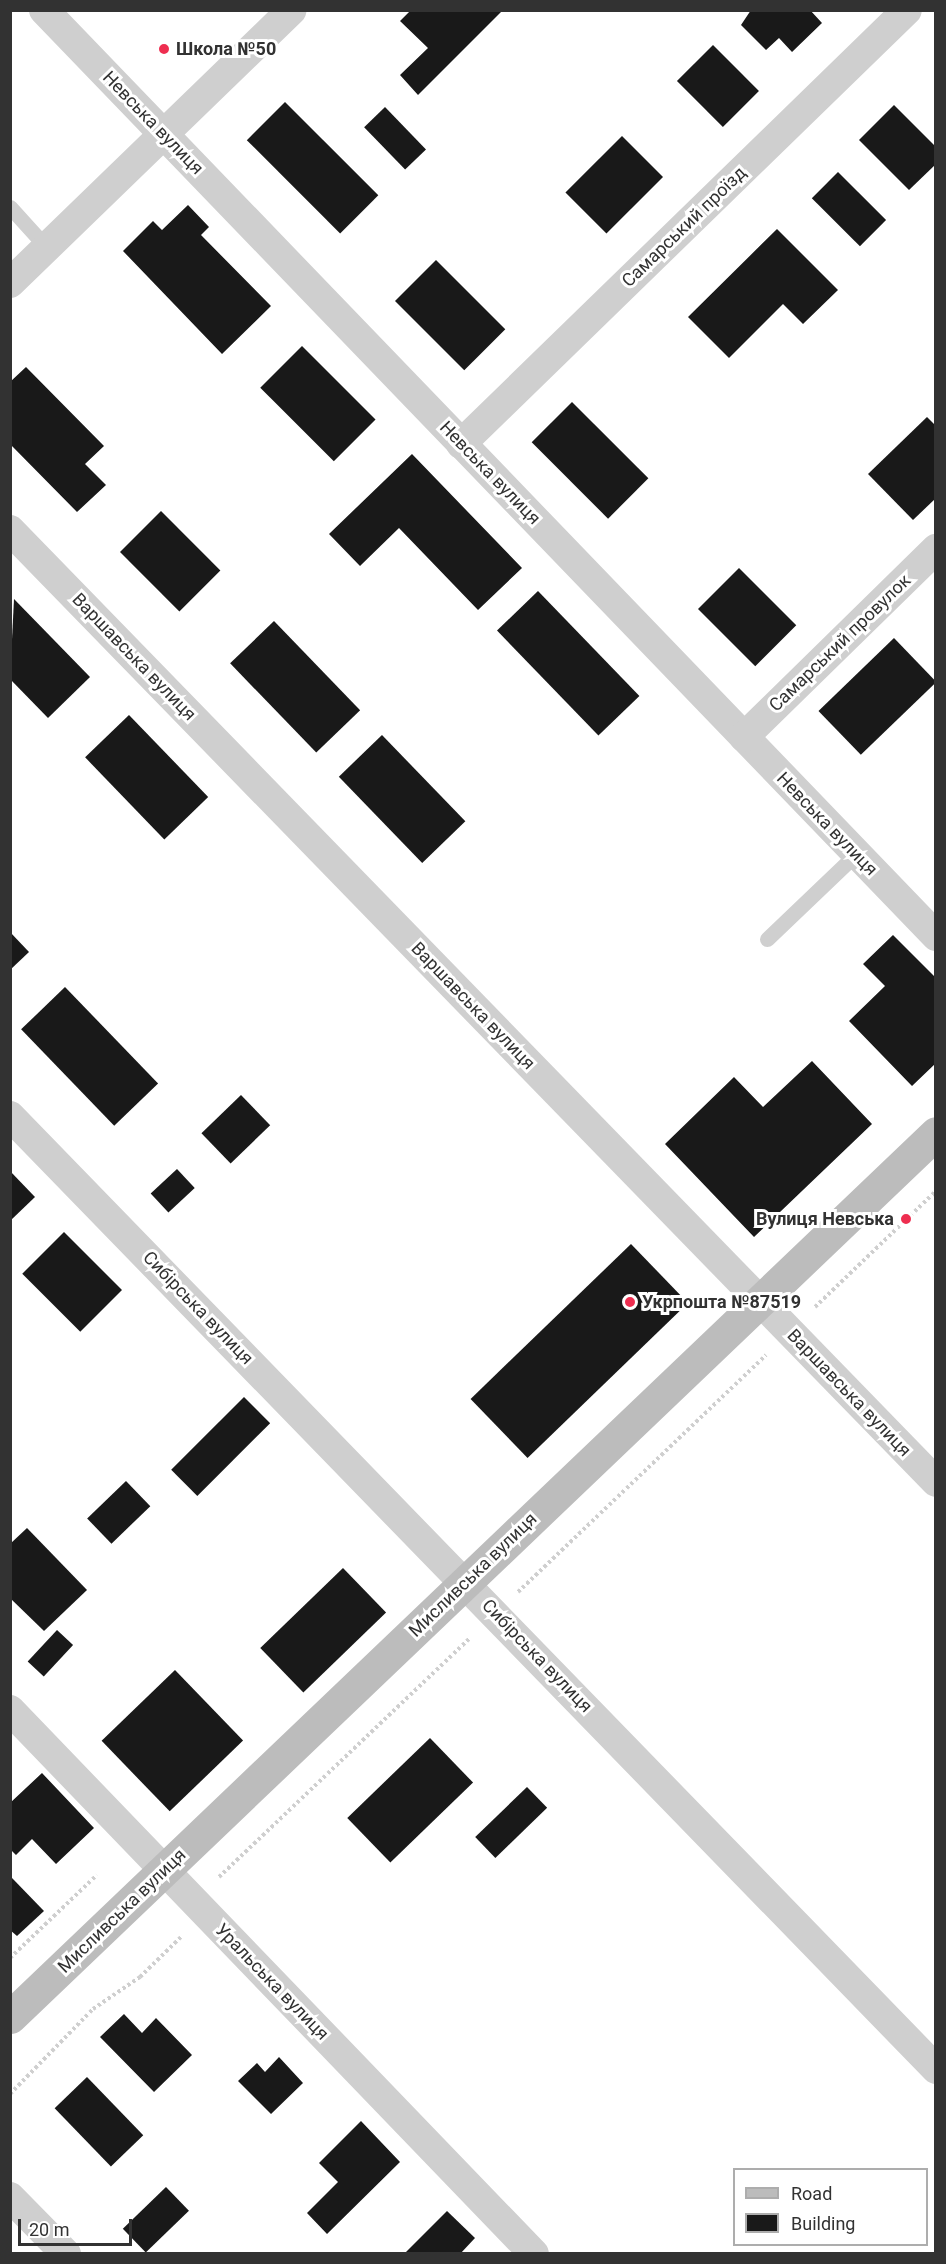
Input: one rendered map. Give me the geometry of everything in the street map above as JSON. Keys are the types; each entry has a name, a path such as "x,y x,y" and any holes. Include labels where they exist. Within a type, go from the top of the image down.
{"street":[{"name":"Невська вулиця","path":"44,10 936,936"},
{"path":"10,283 292,10"},
{"name":"Самарський проїзд","path":"461,444 908,10"},
{"name":"Варшавська вулиця","path":"10,530 936,1482"},
{"name":"Самарський провулок","path":"744,737 936,549"},
{"name":"Сибірська вулиця","path":"10,1116 466,1582 936,2068"},
{"name":"Мисливська вулиця","path":"10,2017 936,1133"},
{"name":"Уральська вулиця","path":"10,1710 534,2253"},
{"path":"10,2197 66,2253"}],"lane":[{"path":"10,207 47,248"},
{"path":"767,939 856,854"}],"path":[{"path":"811,1311 936,1191"},
{"path":"515,1595 773,1348"},
{"path":"216,1887 224,1870 479,1629"},
{"path":"10,1958 97,1875"},
{"path":"10,2094 93,2009 140,1977 186,1933"}],"building":[{"path":"411,10 503,10 418,95 400,75 428,48 400,21"},
{"path":"751,10 810,10 822,23 792,52 779,38 766,50 741,25"},
{"path":"713,45 759,91 723,127 677,81"},
{"path":"285,102 378,195 340,234 247,140"},
{"path":"894,105 936,147 936,164 909,190 859,140"},
{"path":"385,107 426,149 405,170 364,127"},
{"path":"622,136 663,177 606,234 565,193"},
{"path":"838,172 886,220 860,246 812,198"},
{"path":"188,205 209,227 201,235 271,306 222,354 123,251 153,221 162,230"},
{"path":"777,229 838,290 803,324 783,304 729,358 688,317"},
{"path":"436,260 505,329 464,370 395,301"},
{"path":"302,346 376,420 334,461 260,388"},
{"path":"26,367 104,446 85,464 106,485 77,512 10,444 10,382"},
{"path":"572,402 648,478 608,519 532,442"},
{"path":"927,417 936,426 936,498 913,520 868,474"},
{"path":"412,454 522,568 478,610 399,528 360,566 329,534"},
{"path":"161,511 220,570 179,611 120,552"},
{"path":"739,568 796,625 755,666 698,609"},
{"path":"538,591 639,696 598,736 497,631"},
{"path":"14,599 90,677 48,718 10,679"},
{"path":"274,621 360,710 316,753 230,663"},
{"path":"894,638 936,682 861,755 818,711"},
{"path":"129,715 208,797 164,839 85,757"},
{"path":"382,735 465,821 422,863 339,777"},
{"path":"10,932 29,952 10,970"},
{"path":"893,935 936,978 936,1063 912,1086 849,1021 885,986 863,964"},
{"path":"65,987 158,1083 114,1126 21,1029"},
{"path":"812,1061 872,1124 754,1237 665,1144 734,1077 763,1107"},
{"path":"241,1095 270,1125 231,1163 201,1133"},
{"path":"177,1169 195,1188 168,1213 151,1194"},
{"path":"10,1171 35,1197 10,1221"},
{"path":"64,1232 122,1290 80,1332 22,1274"},
{"path":"631,1244 688,1303 528,1458 471,1399"},
{"path":"244,1397 270,1423 197,1496 171,1470"},
{"path":"126,1481 150,1506 111,1544 87,1519"},
{"path":"27,1528 87,1590 44,1631 10,1598 10,1544"},
{"path":"343,1568 386,1613 303,1692 260,1648"},
{"path":"57,1630 73,1645 44,1676 28,1661"},
{"path":"175,1670 243,1740 170,1811 102,1741"},
{"path":"430,1738 473,1783 390,1862 347,1818"},
{"path":"42,1773 94,1828 56,1864 32,1839 16,1855 10,1849 10,1803"},
{"path":"527,1787 547,1808 495,1858 475,1837"},
{"path":"12,1878 44,1911 17,1936 10,1930"},
{"path":"124,2014 142,2033 156,2018 192,2055 154,2092 100,2037"},
{"path":"279,2057 303,2083 271,2114 238,2081 257,2063 265,2072"},
{"path":"87,2077 143,2135 111,2167 55,2108"},
{"path":"361,2121 400,2162 327,2234 307,2213 338,2182 319,2163"},
{"path":"166,2187 189,2211 146,2252 123,2229"},
{"path":"447,2211 475,2238 460,2254 404,2254"}],"place":[{"name":"Школа №50","path":"164,49"},
{"name":"Вулиця Невська","path":"906,1219"},
{"name":"Укрпошта №87519","path":"630,1302"}]}
